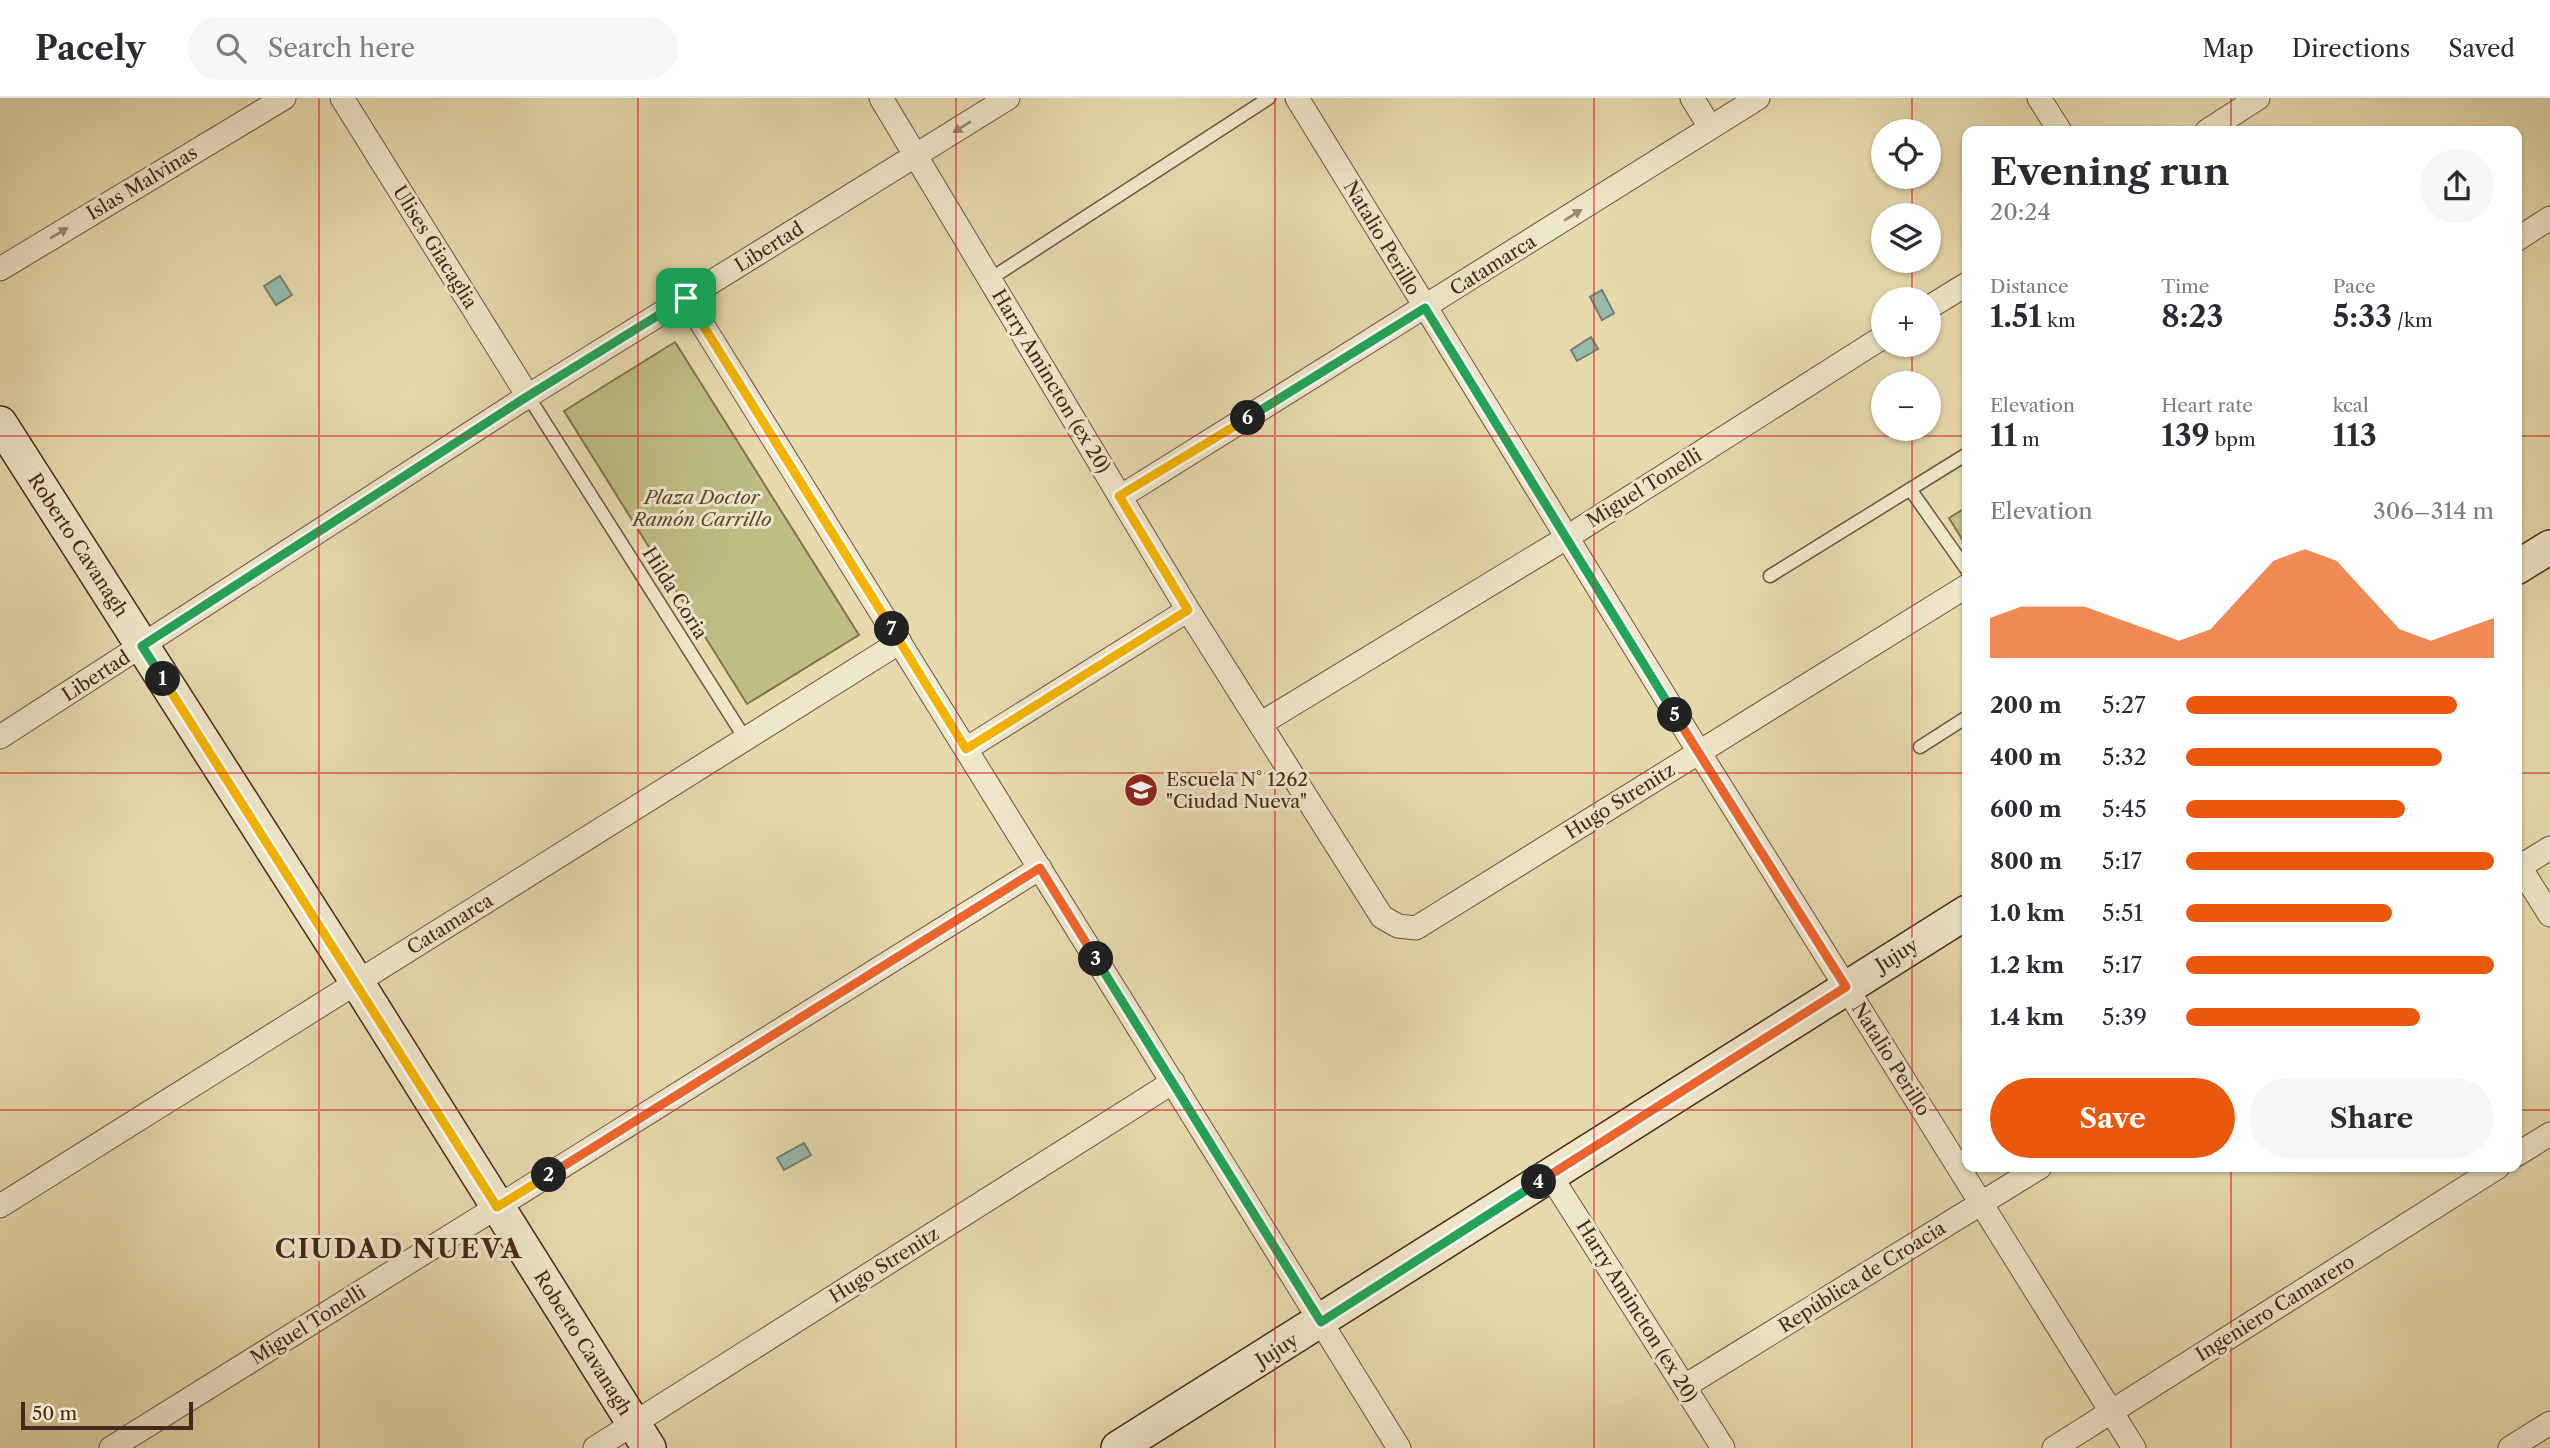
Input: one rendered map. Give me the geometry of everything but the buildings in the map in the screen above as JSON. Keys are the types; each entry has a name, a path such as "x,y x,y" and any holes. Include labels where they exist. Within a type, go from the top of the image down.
{"main road":[{"name":"Roberto Cavanagh","path":"0,423 357,982 642,1436"},
{"path":"2522,564 2550,547"},
{"name":"Jujuy","path":"1118,1448 1962,915"}],"street":[{"name":"Islas Malvinas","path":"0,269 284,98"},
{"name":"Ulises Giacaglia","path":"342,98 528,396"},
{"name":"Harry Amincton (ex 20)","path":"881,98 1188,610 1382,917 1398,926 1416,928"},
{"name":"Libertad","path":"0,737 528,396 1008,98"},
{"name":"Natalio Perillo","path":"1297,98 1566,538 2134,1448"},
{"path":"1692,98 1710,127"},
{"name":"Catamarca","path":"1119,496 1425,308 1758,98"},
{"path":"2039,98 2057,126"},
{"path":"2215,126 2259,98"},
{"path":"2522,236 2550,218"},
{"path":"1941,301 1962,287"},
{"path":"686,298 1399,1448"},
{"name":"Miguel Tonelli","path":"1260,724 1566,538 1871,345"},
{"name":"Hugo Strenitz","path":"1416,928 1962,589"},
{"path":"966,749 1188,610"},
{"name":"Catamarca","path":"0,1206 900,642"},
{"path":"2522,864 2550,848"},
{"name":"Miguel Tonelli","path":"111,1448 1040,868"},
{"path":"2522,872 2550,915"},
{"name":"Hugo Strenitz","path":"595,1448 642,1436 1172,1082"},
{"path":"2522,1151 2550,1134"},
{"name":"República de Croacia","path":"1685,1385 2032,1172"},
{"name":"Ingeniero Camarero","path":"2053,1448 2490,1172"},
{"name":"Harry Amincton (ex 20)","path":"1550,1175 1723,1448"},
{"path":"2510,1448 2550,1423"}],"lane":[{"path":"990,279 1269,98"},
{"name":"Hilda Coria","path":"528,396 746,740"},
{"path":"1770,576 1962,457"},
{"path":"1910,489 1962,563"},
{"path":"1920,747 1962,720"}],"green space":[{"name":"Plaza Doctor Ramón Carrillo","path":"675,342 859,635 747,704 564,411"},
{"path":"1962,510 1962,539 1949,518"}],"shaded area":[{"path":"280,276 292,295 276,305 264,286"},
{"path":"1602,290 1614,313 1602,320 1590,297"},
{"path":"1591,337 1598,349 1577,361 1571,350"},
{"path":"804,1143 811,1155 784,1170 777,1158"}],"place":[{"name":"Escuela N° 1262 \"Ciudad Nueva\"","path":"1141,790"}],"district":[{"name":"CIUDAD NUEVA","path":"399,1249"}],"route":[{"path":"686,298 966,749 1188,610 1119,496 1425,308 1846,987 1321,1322 1040,868 497,1207 142,646 528,396 686,298"}]}
